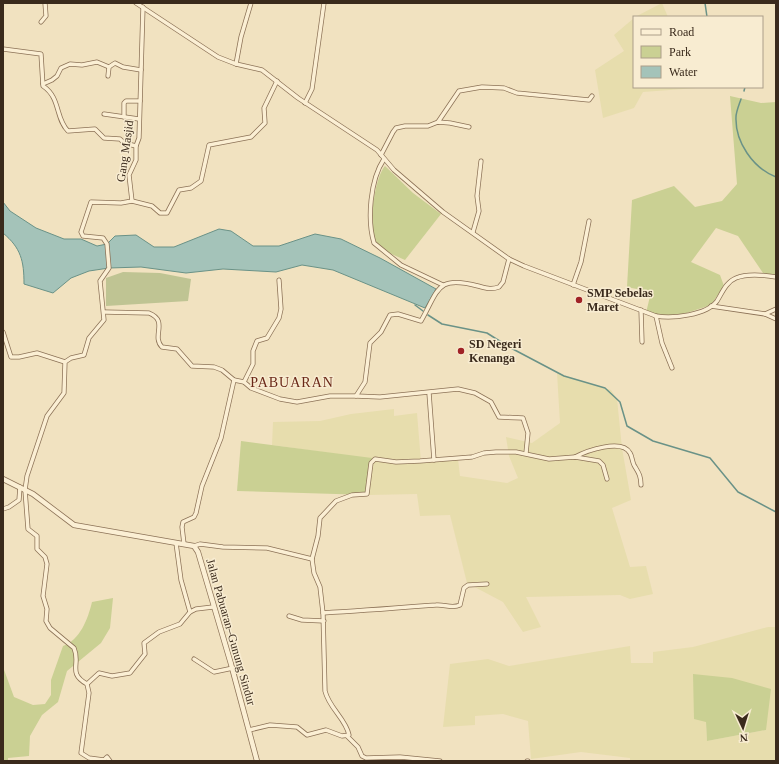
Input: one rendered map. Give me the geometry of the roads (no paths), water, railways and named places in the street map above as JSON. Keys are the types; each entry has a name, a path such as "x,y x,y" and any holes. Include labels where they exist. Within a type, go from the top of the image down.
{"street":[{"path":"41,22 46,16 44,3"},
{"path":"136,3 218,57 236,64 262,70 305,103 381,155 394,170 444,212 509,259 656,316 680,316 711,306 716,302 725,287 737,278 763,275 776,276"},
{"path":"236,64 241,37 251,3"},
{"path":"305,103 312,89 324,3"},
{"name":"Gang Masjid","path":"132,201 129,175 136,160 136,146 139,138 143,7"},
{"path":"3,49 41,54 43,86 51,92 60,111 63,126 68,131 95,129 104,138 120,139 124,143 136,146"},
{"path":"43,84 57,76 61,68 70,64 82,65 97,62 109,67"},
{"path":"108,76 109,67 115,63 123,67 141,70"},
{"path":"65,362 71,358 84,355 88,338 104,320 100,282 109,268 107,244 103,238 83,236 82,232 91,202 121,203 132,201 152,206 160,213 167,213 179,190 191,188 201,181 209,145 251,137 265,123 264,108 277,81"},
{"path":"438,122 459,91 467,88 504,88 517,93 589,100 592,96"},
{"path":"124,117 124,103 126,101 140,101"},
{"path":"104,114 140,119"},
{"path":"381,155 396,128 405,126 428,126 438,122 469,127"},
{"path":"384,159 377,173 370,204 370,218 374,243 401,265 443,285"},
{"path":"473,232 479,211 478,196 481,161"},
{"path":"574,285 581,262 589,222"},
{"path":"356,396 365,382 370,343 381,332 388,317 393,314 398,314 421,321 443,285 452,281 459,281 489,289 499,287 503,282 509,259"},
{"path":"244,382 253,364 253,351 257,341 267,338 279,318 281,309 279,280"},
{"path":"711,306 765,314 776,319"},
{"path":"765,314 776,309"},
{"path":"641,310 642,342"},
{"path":"104,312 149,313 155,315 159,320 159,342 162,347 177,349 192,366 214,367 222,370 234,380 244,382 251,388 280,399 297,402 330,396 380,397 458,389 475,393 491,402 499,417 523,418 528,433 526,453"},
{"path":"656,316 662,343 672,368"},
{"path":"3,332 11,357 19,357 37,353 65,362"},
{"path":"65,362 64,393 53,405 47,416 29,468 25,490 28,529 37,536 37,550 45,557 47,564 42,596 47,609 46,621 50,628 74,648 76,674 80,680 87,684 89,693 81,753 89,758 104,760 107,757 110,761"},
{"path":"184,544 182,527 183,522 194,517 196,513 202,486 221,438 234,380"},
{"path":"429,392 434,460"},
{"path":"575,457 587,450 617,446 624,447 630,453 633,463 641,474 641,485"},
{"path":"347,736 348,732 328,701 325,691 324,621 320,586 314,573 312,559 321,516 332,504 343,497 367,494 372,461 375,459 396,462 472,458 484,453 496,452 526,453 549,459 575,457 599,461 603,465 607,479"},
{"name":"Jalan Pabuaran–Gunung Sindur","path":"3,479 37,497 69,522 79,527 194,546 198,552 213,607 233,668 257,761"},
{"path":"3,509 9,507 18,500 20,488"},
{"path":"176,542 182,580 190,612"},
{"path":"194,546 200,544 223,547 267,548 312,559"},
{"path":"323,613 418,608 437,605 455,608 460,605 464,588 468,585 487,584"},
{"path":"87,684 99,673 112,676 130,673 145,654 144,643 159,632 180,624 190,612 196,609 213,607"},
{"path":"290,616 302,620 324,621"},
{"path":"194,658 214,672 233,668"},
{"path":"249,730 270,725 297,727 306,735 326,730 347,736 358,746 362,756 366,758 400,757 440,761"}],"water":[{"path":"3,202 10,211 36,228 64,239 81,239 97,246 107,244 115,236 136,235 154,247 174,247 219,229 231,231 253,246 279,246 315,234 341,239 380,258 436,289 425,308 333,270 302,265 276,272 223,269 186,273 141,267 109,268 89,271 71,278 53,293 24,284 22,262 18,250 3,233"}],"waterway":[{"path":"705,3 707,16"},
{"path":"741,99 737,111 736,126 742,145 753,161 768,173 776,177"},
{"path":"415,305 423,311"},
{"path":"428,315 442,324 487,333 509,347 564,376 605,388 620,402 627,426 653,441 710,458 738,492 776,512"}],"place":[{"name":"SMP Sebelas Maret","path":"579,300"},
{"name":"SD Negeri Kenanga","path":"461,351"}],"district":[{"name":"PABUARAN","path":"292,382"}]}
